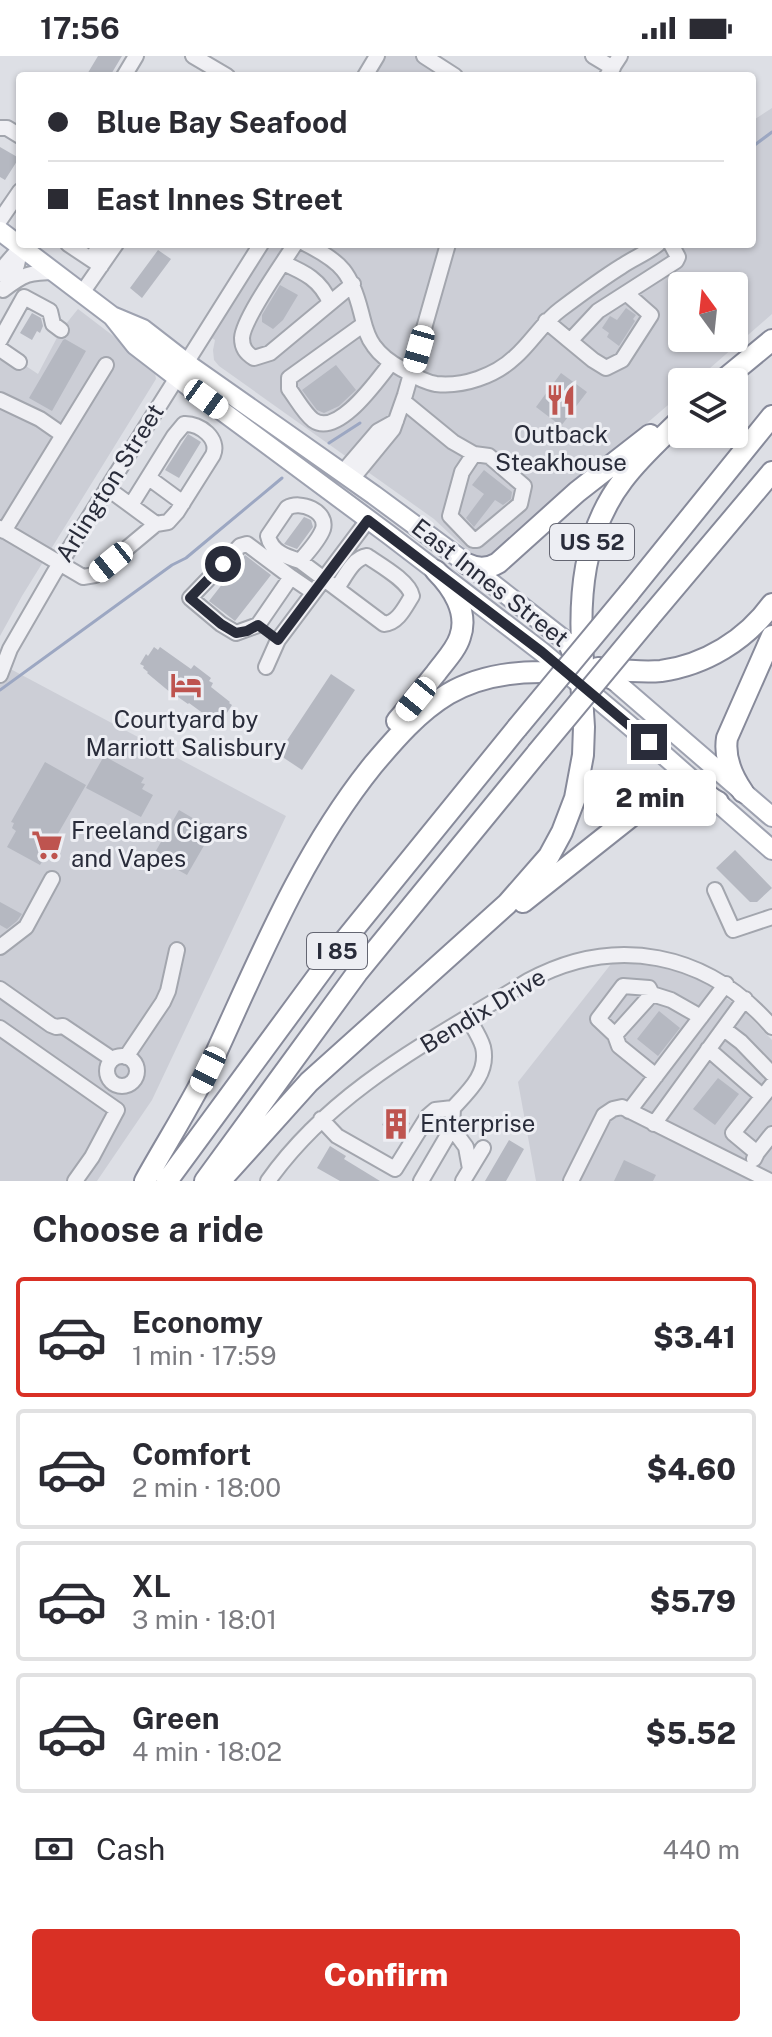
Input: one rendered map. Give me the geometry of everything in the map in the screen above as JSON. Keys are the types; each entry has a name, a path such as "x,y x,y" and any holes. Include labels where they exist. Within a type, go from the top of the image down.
{"highway":[{"path":"738,368 772,340"},
{"name":"I 85","path":"167,1181 336,951 772,416"},
{"path":"467,564 482,568 498,563 577,492 668,421"},
{"name":"US 52","path":"582,670 582,588 588,553 597,527 623,480 668,432"},
{"name":"I 85","path":"205,1181 357,973 772,472"},
{"path":"145,1181 200,1087 297,879 362,768 460,638 460,606 436,571"},
{"path":"325,831 387,748 412,722 440,699 471,683 515,672 653,671 680,667 721,650 744,635 772,604"},
{"path":"743,792 729,764 727,738 772,636"},
{"path":"220,1181 315,1076 514,897 544,863 558,841 575,798 583,764 582,670"},
{"path":"418,983 658,795 688,790 718,802"}],"main road":[{"name":"East Innes Street","path":"26,248 112,316 143,329 181,369 368,520 436,571 582,670 772,817"},
{"name":"East Innes Street","path":"181,369 347,476 467,564 772,850"}],"street":[{"path":"193,56 220,72"},
{"path":"424,56 449,72"},
{"path":"593,56 613,67"},
{"path":"0,220 16,197"},
{"path":"0,274 20,248"},
{"path":"2,292 17,265 21,248"},
{"path":"77,248 96,263"},
{"path":"82,293 100,248"},
{"path":"96,263 112,248"},
{"name":"Arlington Street","path":"0,675 5,648 258,248"},
{"path":"292,248 243,332 243,347 247,354 254,358 270,353 353,284"},
{"path":"347,476 387,439 393,429 447,248"},
{"path":"326,251 353,284 374,347 391,363 411,375 434,384 451,384 479,379 498,371 516,357 546,321 623,265 654,248"},
{"path":"570,341 598,311 676,261 678,257 673,248"},
{"path":"283,263 304,271 320,284 330,303"},
{"path":"2,292 18,278 34,272 56,272"},
{"path":"546,321 606,368 622,360 651,315 626,293"},
{"path":"0,340 24,297 50,311 53,324 61,330"},
{"path":"364,324 289,378 289,389 312,420 322,423 338,419 357,404 391,363"},
{"path":"0,349 19,362"},
{"path":"106,365 2,529 83,577 95,575 156,524 168,522 213,455 216,448 214,442 192,424 184,424 131,505"},
{"path":"0,400 40,419 63,435"},
{"path":"403,401 453,442 474,454 489,456 524,486 520,504 477,540 473,540 450,516 462,472 474,454"},
{"path":"149,478 183,503"},
{"path":"107,488 156,524"},
{"path":"266,667 278,640 368,520"},
{"path":"291,577 258,625 247,631 236,633 190,598 240,546 247,544 313,592"},
{"path":"300,561 384,624 396,619 412,596 412,590 367,556 356,562 337,588"},
{"path":"258,625 278,640"},
{"path":"0,947 26,927 52,879"},
{"path":"715,890 733,930 772,917"},
{"path":"0,989 56,1027 58,1034 115,1061 163,1002 177,950"},
{"name":"Bendix Drive","path":"275,1179 296,1145 321,1119 367,1081 551,970 581,960 608,955 643,956 690,967 726,984 772,1027"},
{"path":"629,1111 726,984"},
{"path":"656,1076 619,1046 615,1035 598,1019 623,986 649,988 652,994 671,1000 701,1017"},
{"path":"615,1035 652,994"},
{"path":"654,1124 745,999"},
{"path":"421,1181 452,1128 453,1108 482,1071 483,1048 468,1018"},
{"path":"0,1028 117,1110 92,1157 75,1181"},
{"path":"724,1029 772,1074"},
{"path":"708,1049 767,1090 733,1133 757,1153"},
{"path":"571,1181 604,1115 622,1107 770,1181"},
{"path":"321,1119 337,1136 393,1177 428,1116 435,1110 453,1108"},
{"path":"452,1128 466,1147 466,1175"},
{"path":"750,1171 757,1153 772,1134"},
{"path":"466,1175 483,1148"}],"shaded area":[{"path":"378,56 424,56 449,72 368,72"},
{"path":"772,108 772,314 748,335 748,272 668,272 668,352 728,352 710,368 668,368 668,405 495,554 485,558 469,552 434,519 219,366 214,360 215,340 212,338 265,248 756,248 756,118"},
{"path":"78,309 154,367 156,379 0,636 0,349 38,374 61,330"},
{"path":"3,665 286,816 152,1100 97,1181 0,1181 0,675"},
{"path":"611,964 658,967 705,983 742,1009 772,1040 772,1181 536,1181 518,1082"}],"building":[{"path":"98,56 122,56 112,72 88,72"},
{"path":"0,147 16,156 16,163 5,180 0,177"},
{"path":"158,250 171,259 142,298 130,288"},
{"path":"280,285 298,295 283,320 273,329 262,322 262,315"},
{"path":"626,308 636,315 635,321 619,346 607,337 609,333 602,328 610,316 617,320"},
{"path":"32,313 41,318 43,326 32,340 20,333"},
{"path":"65,339 86,351 52,411 29,398"},
{"path":"336,365 356,390 339,406 324,413 317,410 302,390"},
{"name":"Outback Steakhouse","path":"561,373 587,392 561,426 536,407"},
{"path":"188,434 201,442 179,478 165,470"},
{"path":"484,470 512,492 511,499 503,505 495,500 474,527 466,518 484,494 472,485"},
{"path":"304,517 311,520 313,527 297,549 284,544"},
{"path":"245,555 271,575 235,621 209,601"},
{"name":"Courtyard by Marriott Salisbury","path":"154,647 158,650 160,647 191,669 194,665 211,678 211,687 232,705 219,725 177,698 147,673 140,664"},
{"path":"331,674 355,690 302,770 278,754"},
{"path":"104,756 144,778 142,789 153,795 141,817 86,788"},
{"path":"45,762 86,785 40,865 7,847 16,831 11,822"},
{"path":"179,810 213,830 187,875 153,856"},
{"path":"735,850 772,888 757,902 750,902 716,868"},
{"path":"0,902 22,914 7,929 0,925"},
{"path":"659,1011 680,1028 658,1056 637,1039"},
{"path":"718,1078 739,1094 715,1125 693,1109"},
{"name":"Enterprise","path":"388,1113 410,1123 404,1135 382,1125"},
{"path":"509,1140 524,1149 506,1181 485,1181"},
{"path":"330,1146 346,1156 344,1159 380,1181 340,1181 317,1168"},
{"path":"624,1160 656,1175 653,1181 614,1181"}],"waterway":[{"path":"756,144 772,132"},
{"path":"329,443 360,423"},
{"path":"0,690 186,558 282,478"}],"place":[{"name":"Outback Steakhouse","path":"561,400"},
{"name":"Courtyard by Marriott Salisbury","path":"186,685"},
{"name":"Freeland Cigars and Vapes","path":"47,845"},
{"name":"Enterprise","path":"396,1124"}],"route":[{"path":"223,564 190,598 236,633 258,625 278,640 368,520 542,652 649,742"}]}
